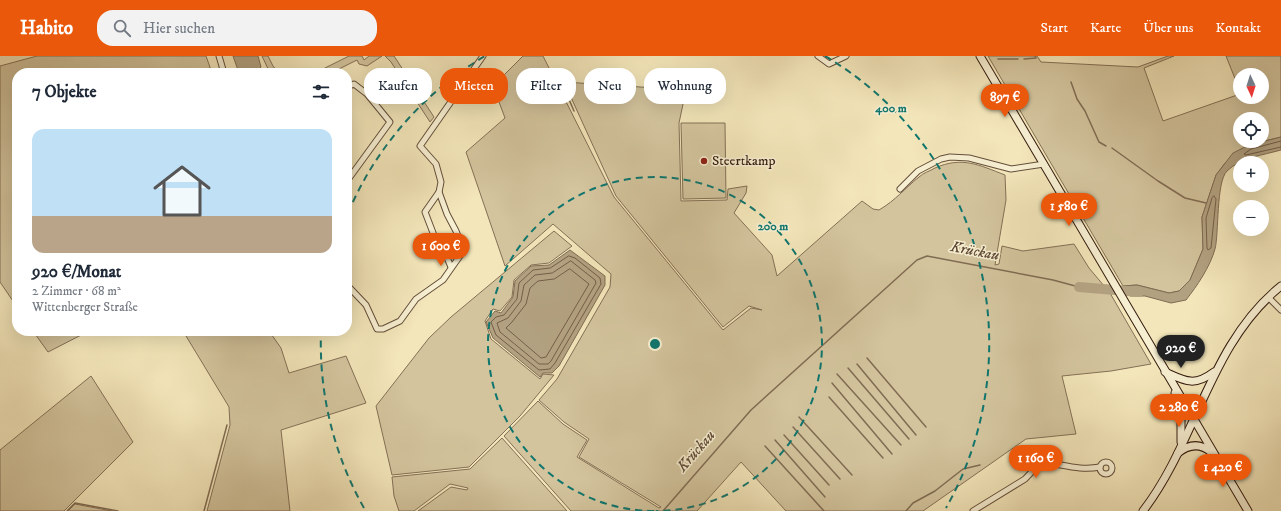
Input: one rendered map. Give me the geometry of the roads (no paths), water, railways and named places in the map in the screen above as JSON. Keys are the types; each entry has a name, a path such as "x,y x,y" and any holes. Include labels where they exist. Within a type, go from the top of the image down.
{"main road":[{"path":"980,56 1248,511"},
{"path":"1142,511 1161,486 1216,371 1242,326 1268,297 1281,286"},
{"path":"1165,372 1184,381 1192,382 1202,380 1216,371"},
{"path":"1174,387 1181,420 1182,444"},
{"path":"1178,453 1183,449 1197,445 1202,446 1215,455"}],"street":[{"path":"219,56 223,68"},
{"path":"451,267 442,246 435,238 424,212 439,192 441,182 436,164 420,146 483,56"},
{"path":"818,56 828,64 846,56"},
{"path":"352,85 354,84 367,94 390,122 352,174"},
{"path":"900,189 918,171 941,159 950,157 969,158 999,168 1011,169 1044,164"},
{"path":"352,291 366,305 377,329 383,329 400,321 416,298 443,280 462,253 462,246 439,192"},
{"path":"1268,297 1281,310"},
{"path":"973,511 1024,479 1041,462 1057,463 1078,469 1100,467"}],"water":[{"path":"233,56 258,56 260,68 237,68"},
{"path":"1281,137 1281,150 1259,156 1233,156 1233,166 1223,177 1221,186 1215,249 1203,276 1186,300 1171,303 1145,296 1130,296 1123,286 1137,285 1169,293 1179,291 1190,280 1203,249 1202,217 1216,175 1233,153 1243,148 1269,148 1269,140"},
{"path":"570,250 605,276 605,285 559,366 552,373 543,373 540,377 493,338 486,322 495,311 501,313 513,297 515,281 531,266 549,265"}],"waterway":[{"path":"1024,59 1036,58 1035,56"},
{"path":"998,59 1018,59"},
{"path":"1071,82 1077,99 1085,111 1099,142 1106,146"},
{"path":"571,104 574,111"},
{"path":"1112,148 1158,181 1185,198 1206,203"},
{"name":"Krückau","path":"663,511 751,410 917,260 927,256 1053,280 1079,287"},
{"name":"Krückau","path":"1079,287 1139,292"},
{"path":"867,358 926,427"},
{"path":"857,364 916,435"},
{"path":"848,368 909,439"},
{"path":"837,374 901,445"},
{"path":"832,383 892,454"},
{"path":"829,397 883,458"},
{"path":"799,417 852,475"},
{"path":"204,511 227,425"},
{"path":"793,427 840,479"},
{"path":"784,435 829,485"},
{"path":"775,440 825,497"},
{"path":"765,446 824,511"},
{"path":"906,511 913,503 935,491 963,469 980,465"},
{"path":"67,511 75,503 118,511"}],"place":[{"name":"Steertkamp","path":"704,161"}]}
